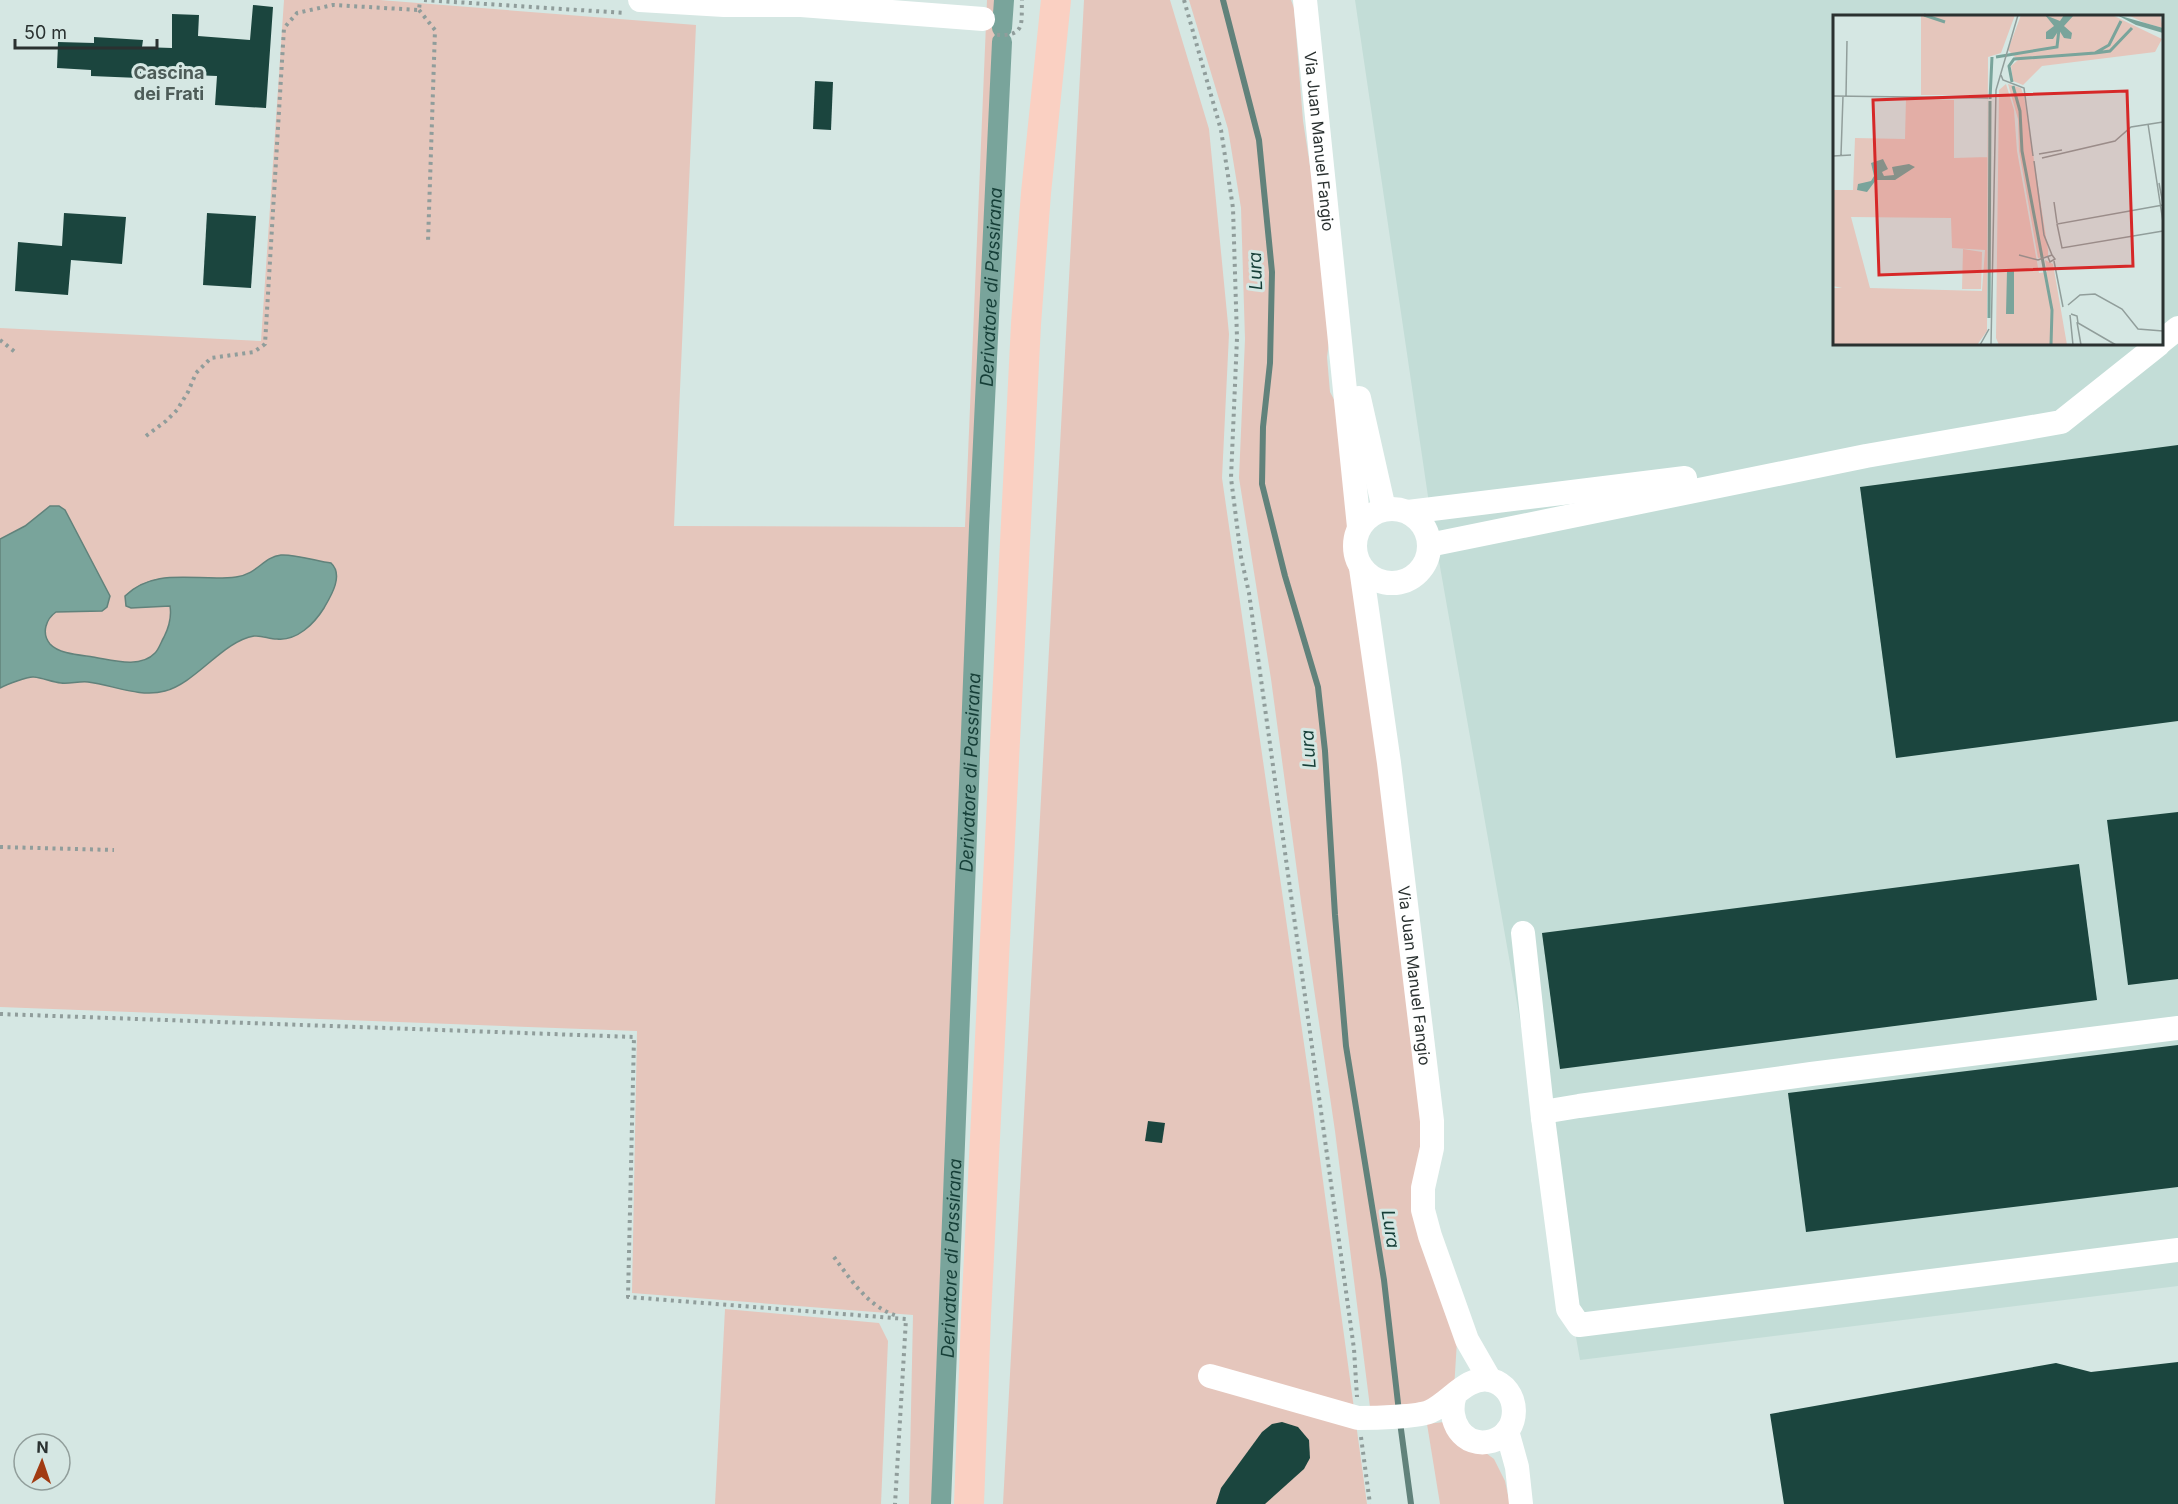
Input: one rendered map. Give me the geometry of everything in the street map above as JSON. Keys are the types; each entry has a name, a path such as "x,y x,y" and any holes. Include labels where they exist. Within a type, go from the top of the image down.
{"main road":[{"path":"969,1504 976,1316 1026,324 1036,193 1056,0"}],"street":[{"path":"640,0 724,5 801,5 989,27"},
{"name":"Via Juan Manuel Fangio","path":"1305,0 1359,527 1354,547 1367,605 1391,774 1432,1121 1432,1148 1423,1188 1423,1210 1467,1340 1490,1380"},
{"name":"Via Juan Manuel Fangio","path":"1334,284 1384,509"},
{"path":"2163,340 2178,328"},
{"path":"1429,544 1866,456 2061,422 2156,345"},
{"path":"1359,527 1374,513 1384,509 1408,512 1866,456"},
{"path":"1360,568 1376,580 1396,584 1407,580 1424,566 1429,544 1423,525 1408,512"},
{"path":"1367,605 1385,583"},
{"path":"1523,933 1543,1118 1568,1309 1579,1325 2178,1250"},
{"path":"1543,1118 1549,1111 1590,1104 2178,1028"},
{"name":"Via Juan Manuel Fangio","path":"1458,1393 1467,1340"},
{"path":"1210,1376 1364,1418 1429,1413 1455,1425 1466,1437 1483,1442 1496,1454 1520,1504"},
{"path":"1429,1413 1479,1380 1490,1380 1500,1384 1508,1391 1513,1401 1515,1411 1513,1422 1500,1437 1483,1442"},
{"path":"1455,1425 1452,1410 1458,1393"},
{"path":"1507,1431 1516,1467 1520,1504"}],"path":[{"path":"420,0 419,10 435,30 428,242"},
{"path":"989,27 1008,35 1017,32 1020,26 1022,0"},
{"path":"1184,0 1221,130 1233,208 1237,338 1231,478 1241,557 1249,592 1364,1418 1370,1504"},
{"path":"146,436 177,410 196,373 211,358 254,352 265,344 284,28 297,13 333,5 419,10"},
{"path":"0,340 15,352"},
{"path":"0,847 114,850"},
{"path":"0,1014 634,1037 628,1297 906,1319"},
{"path":"834,1257 857,1290 891,1314 906,1319"},
{"path":"895,1504 906,1319"}],"shaded area":[{"path":"284,0 380,0 696,25 674,526 965,527 987,0 997,0 1001,4 954,942 932,1504 909,1504 913,1315 632,1293 637,1031 0,1007 0,328 261,341"},
{"path":"1084,0 1170,0 1209,129 1229,334 1222,478 1309,1078 1367,1504 1003,1504"},
{"path":"1189,0 1291,0 1294,8 1303,121 1333,313 1327,357 1330,392 1337,405 1425,1120 1424,1148 1457,1341 1454,1389 1442,1402 1370,1407 1335,1131 1271,679 1239,478 1245,339 1241,208 1228,129"},
{"path":"1355,0 2178,0 2178,1286 1580,1360 1430,510"},
{"path":"50,506 59,506 65,510 110,596 107,607 102,611 56,612 50,618 45,631 47,640 64,652 126,662 149,658 159,647 169,626 170,606 131,608 126,606 125,596 150,581 178,577 236,577 250,573 275,556 286,555 331,563 336,573 335,586 320,614 298,634 284,639 254,636 243,639 220,653 188,680 165,691 136,692 88,682 61,683 34,677 0,688 0,539 25,526"},
{"path":"725,1309 879,1323 888,1341 881,1504 715,1504"},
{"path":"1444,1422 1494,1459 1505,1481 1510,1504 1440,1504 1427,1424"}],"building":[{"path":"253,5 273,7 266,108 215,105 217,76 141,73 139,78 91,76 91,70 57,68 58,42 94,43 94,37 143,40 142,47 172,48 172,14 199,15 198,36 250,40"},
{"path":"815,81 833,82 831,130 813,129"},
{"path":"64,213 126,217 122,264 71,260 68,295 15,291 18,242 62,246"},
{"path":"207,213 256,216 251,288 203,285"},
{"path":"2178,445 2178,721 1896,758 1860,487"},
{"path":"2178,812 2178,979 2128,985 2107,820"},
{"path":"2079,864 2097,1000 1560,1069 1542,933"},
{"path":"2178,1045 2178,1187 1806,1232 1788,1093"},
{"path":"1148,1121 1165,1123 1162,1143 1145,1141"},
{"path":"2178,1362 2178,1504 1784,1504 1770,1414 2056,1363 2091,1372"},
{"path":"1282,1422 1298,1427 1309,1440 1310,1458 1304,1469 1265,1504 1216,1504 1221,1488 1262,1432 1272,1424"}],"waterway":[{"name":"Derivatore di Passirana","path":"1002,28 1004,0"},
{"name":"Lura","path":"1223,0 1259,140 1272,272 1270,363 1263,427 1262,484 1285,576 1318,687 1325,751 1346,1046 1384,1280 1399,1412"},
{"name":"Derivatore di Passirana","path":"941,1504 979,527 1002,42"},
{"name":"Lura","path":"1400,1422 1411,1504"}],"district":[{"name":"Cascina dei Frati","path":"169,82"}]}
